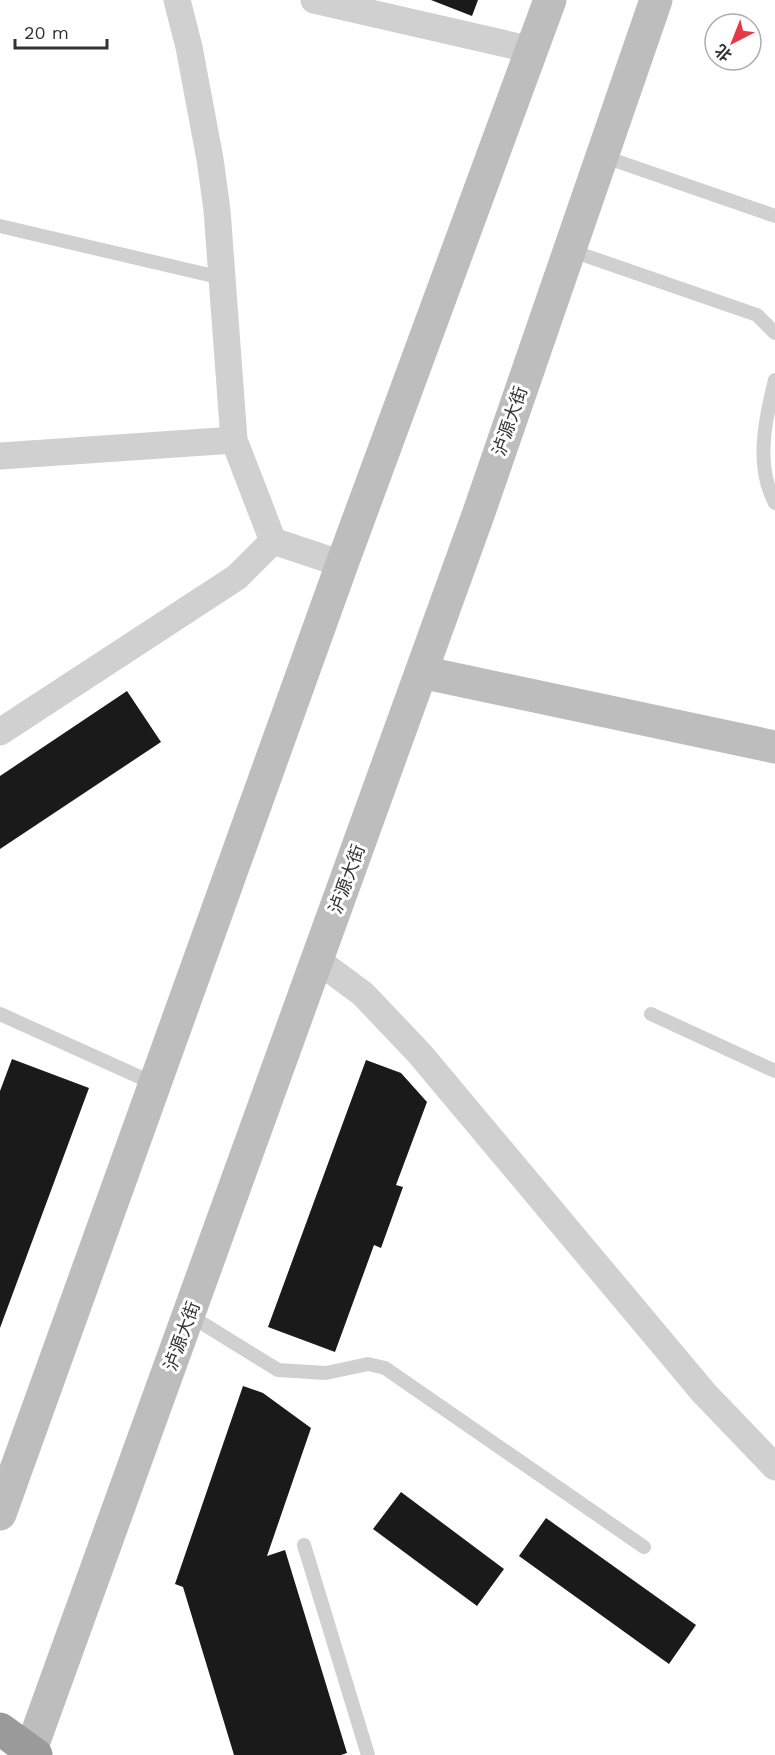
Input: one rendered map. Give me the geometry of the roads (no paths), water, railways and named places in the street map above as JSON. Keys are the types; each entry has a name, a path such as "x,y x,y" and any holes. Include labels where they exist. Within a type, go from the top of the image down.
{"highway":[{"path":"0,1730 32,1754"}],"main road":[{"path":"0,1514 153,1083 550,0"},
{"name":"泸源大街","path":"32,1754 422,672 656,0"},
{"path":"422,672 775,747"}],"street":[{"path":"177,0 189,47 217,210 234,440 273,541"},
{"path":"314,0 532,50"},
{"path":"0,456 234,440"},
{"path":"273,541 342,564"},
{"path":"0,732 237,577 273,541"},
{"path":"317,960 363,994 420,1054 704,1393 775,1467"}],"lane":[{"path":"602,156 775,216"},
{"path":"0,226 222,278"},
{"path":"569,250 757,315 775,333"},
{"path":"775,380 768,408 763,459 765,476 775,503"},
{"path":"0,1014 153,1083"},
{"path":"651,1014 775,1071"},
{"path":"189,1315 278,1370 326,1373 368,1364 385,1368 644,1547"},
{"path":"304,1545 368,1755"}]}
